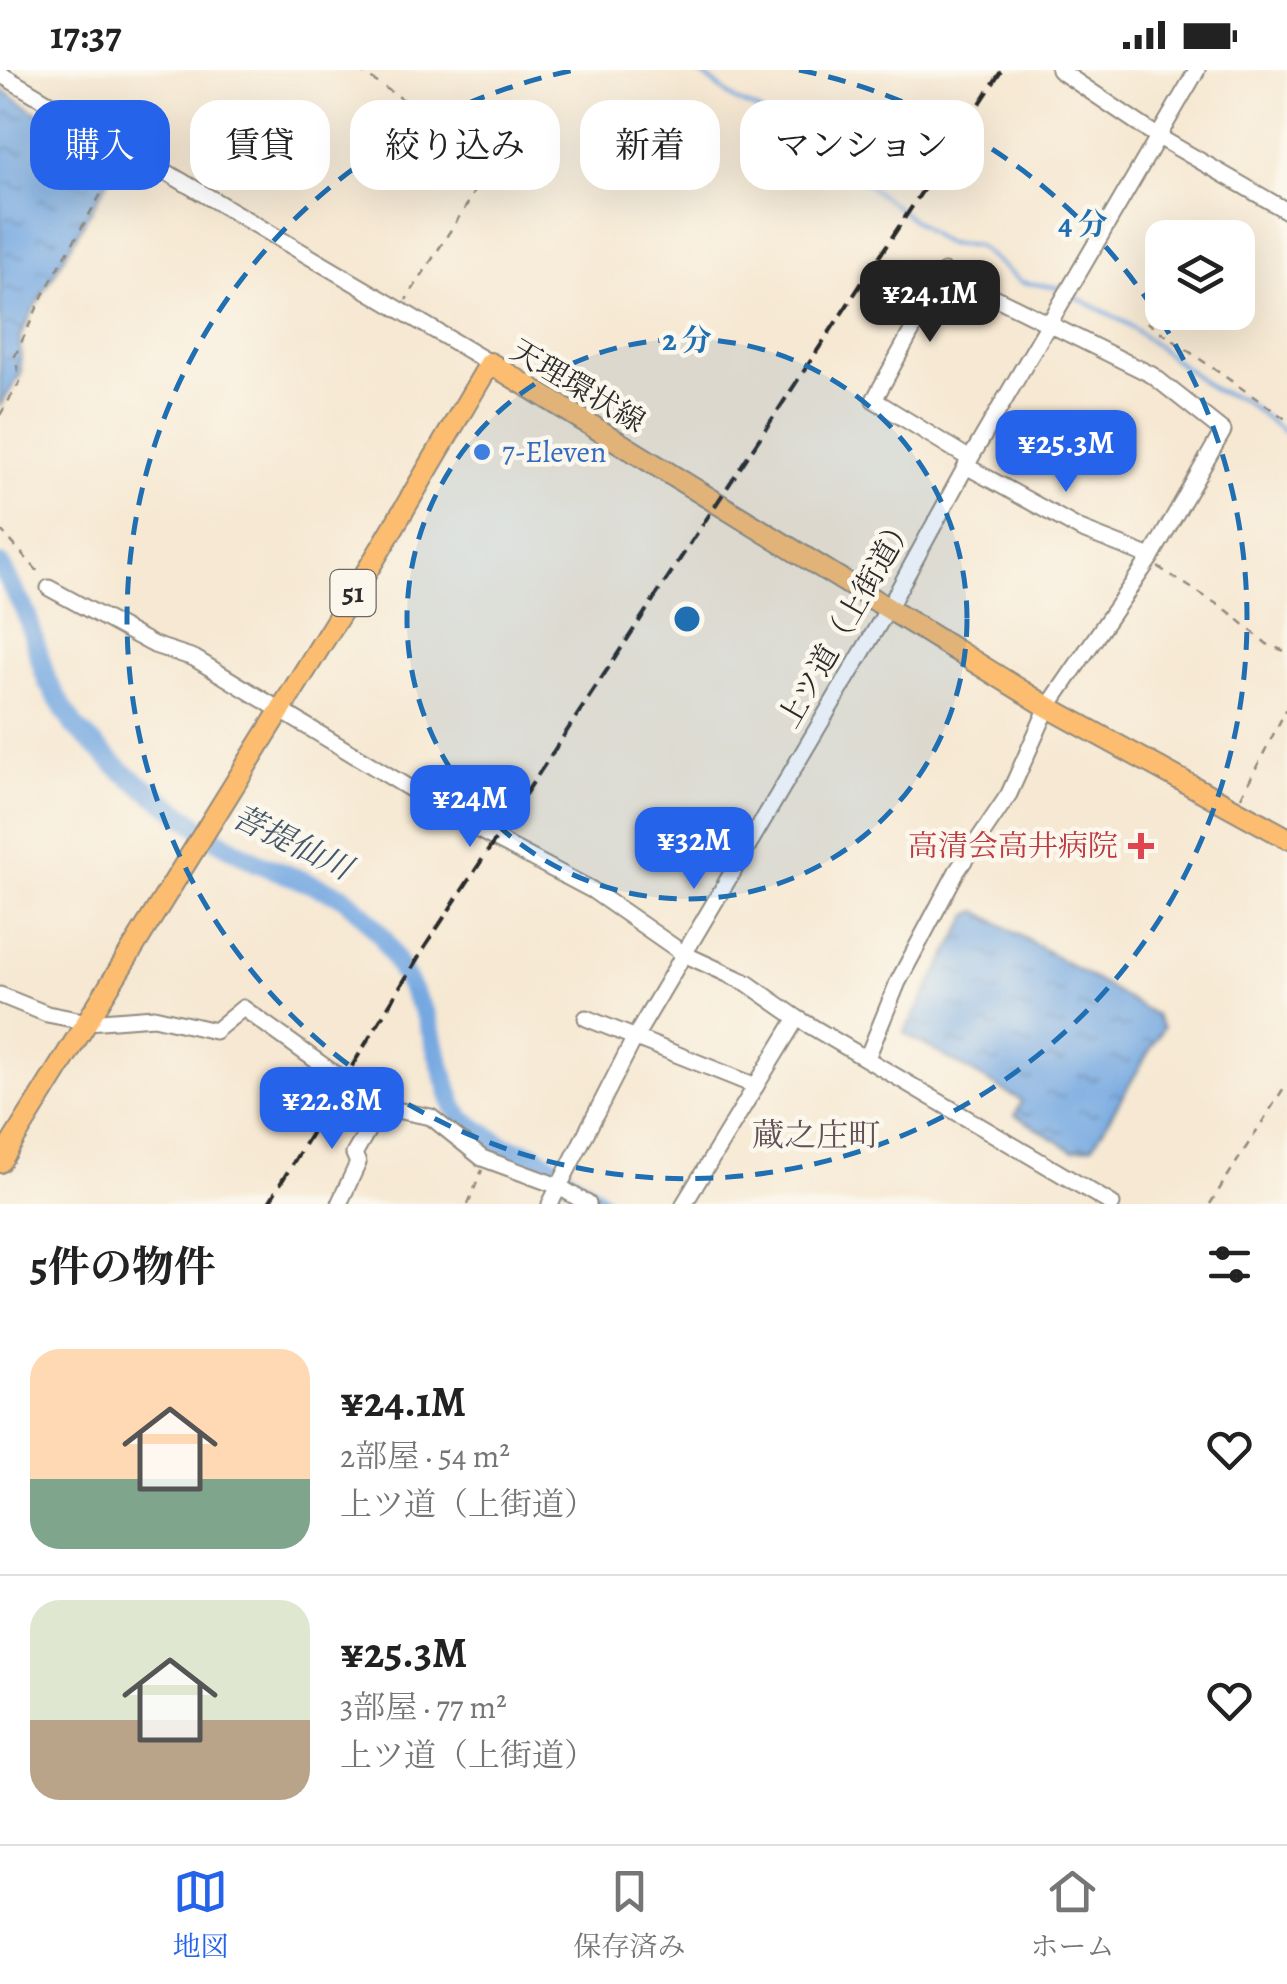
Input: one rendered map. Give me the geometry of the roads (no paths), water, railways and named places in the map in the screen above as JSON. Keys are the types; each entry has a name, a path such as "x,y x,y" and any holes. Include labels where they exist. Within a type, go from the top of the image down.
{"main road":[{"name":"天理環状線","path":"0,1162 490,363 1048,707 1235,806 1287,838"}],"street":[{"path":"1059,70 1157,136 1287,211"},
{"name":"上ツ道（上街道）","path":"550,1204 634,1036 889,607 968,462 1197,70"},
{"path":"0,74 490,363"},
{"path":"867,1058 898,982 957,871 1009,794 1048,707 1150,559 1223,431 1152,375 944,272 874,400 1080,529 1150,559"},
{"path":"50,588 154,644 194,658 281,708 475,828 592,890 684,954 747,983 797,1018 1112,1204"},
{"path":"0,995 47,1014 88,1022 154,1016 215,1031 243,1008 381,1107 431,1118 487,1160 558,1186 588,1204"},
{"path":"586,1018 756,1086"},
{"path":"684,1204 797,1018"},
{"path":"339,1204 358,1163 354,1154 381,1107"}],"water":[{"path":"0,88 30,108 30,190 103,190 20,337 21,374 0,406"},
{"path":"978,911 1155,1015 1163,1028 1093,1146 1073,1151 1015,1115 1022,1101 904,1033 969,915"}],"waterway":[{"path":"697,70 736,101 758,110 776,129 813,141 835,169 857,177 938,239 948,244 977,246 1021,282 1062,288"},
{"path":"1070,294 1126,323 1214,390 1241,399 1287,434"},
{"name":"菩提仙川","path":"0,565 26,613 47,681 75,727 123,772 217,840 258,863 342,896 363,914 384,939 426,1016 454,1107 463,1120 503,1146 535,1155 602,1204"}],"railway":[{"path":"268,1204 424,948 1002,70"}],"place":[{"name":"7-Eleven","path":"482,452"},
{"name":"高清会高井病院","path":"1141,846"}],"district":[{"name":"蔵之庄町","path":"816,1135"}]}
